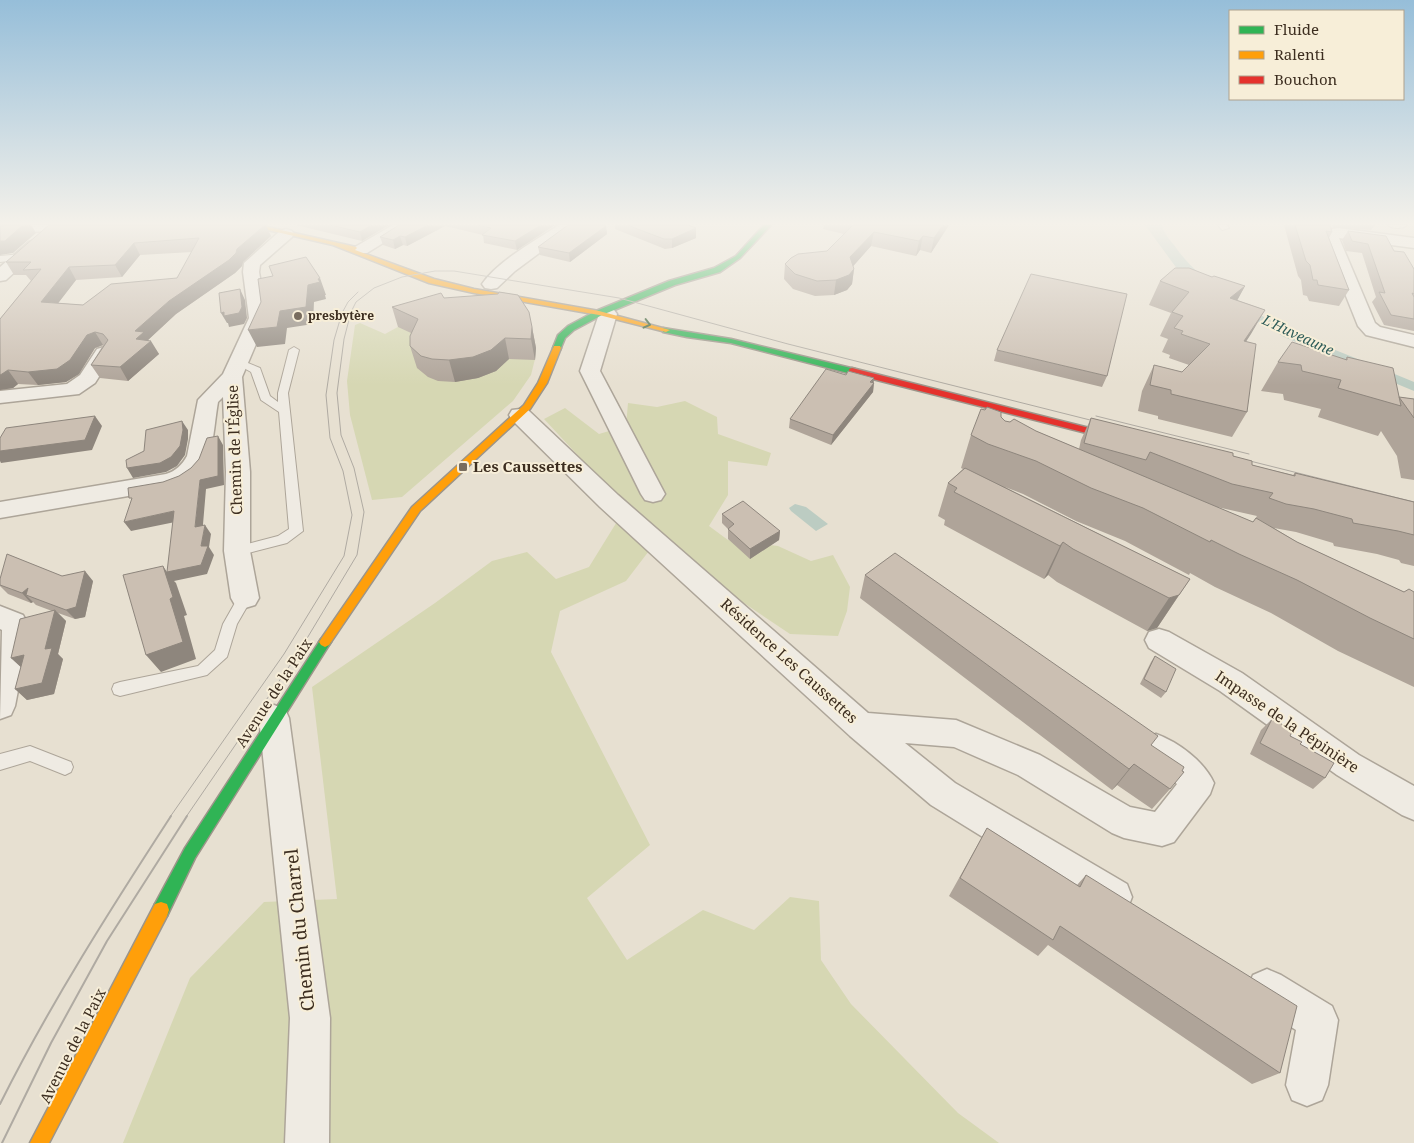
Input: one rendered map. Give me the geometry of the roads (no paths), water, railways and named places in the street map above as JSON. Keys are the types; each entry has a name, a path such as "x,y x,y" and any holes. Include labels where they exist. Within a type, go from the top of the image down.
{"main road":[{"path":"427,278 474,291 608,311 693,327 731,341 1134,442"},
{"path":"458,278 491,284 608,311"},
{"name":"Avenue de la Paix","path":"39,1143 190,853 274,718 416,509 520,415 535,398 545,381 561,337 571,328 685,278"}],"street":[{"name":"Chemin de l'Église","path":"245,598 237,552 238,472 235,370 258,318 252,278"},
{"path":"491,284 497,278"},
{"path":"1347,278 1367,326 1373,331 1414,341"},
{"path":"608,311 590,371 653,494"},
{"path":"0,397 72,390 88,378 104,352"},
{"path":"0,510 169,480 181,476 192,468 198,456 208,400 235,370"},
{"name":"Résidence Les Caussettes","path":"520,415 609,501 860,726 956,734 1029,765 1124,822 1162,830 1198,783 1177,763 1137,735"},
{"path":"0,617 12,623 16,628 0,706"},
{"name":"Impasse de la Pépinière","path":"1159,640 1231,682 1348,765 1414,804"},
{"name":"Chemin du Charrel","path":"274,718 310,1018 308,1143"},
{"path":"860,726 942,794 1139,912"},
{"path":"1242,974 1318,1020 1307,1085"}],"lane":[{"path":"237,552 282,540 296,530 283,393 294,350"},
{"path":"235,370 256,370 265,398 284,410"},
{"path":"1007,426 1013,411"},
{"path":"120,689 202,671 222,653 230,624 245,598"},
{"path":"0,762 30,753 64,767"}],"water":[{"name":"L'Huveaune","path":"1190,278 1206,278 1250,309 1283,327 1414,382 1414,391 1284,337 1216,297"},
{"path":"795,504 806,507 828,524 816,531 791,511 789,508"}],"tram line":[{"path":"186,817 297,655 357,555 364,512 354,468 341,435 337,393 344,339 351,312 356,302 374,288 399,278"},
{"path":"499,278 619,298 788,344 1102,423"},
{"path":"170,817 284,654 344,556 352,515 343,471 330,438 326,395 334,340 342,313 348,302 358,292"},
{"path":"1096,416 1249,454"},
{"path":"1238,458 1414,502"},
{"path":"0,1104 60,994 103,922 171,816"},
{"path":"2,1143 51,1043 107,941 187,816"}],"place":[{"name":"presbytère","path":"298,316"},
{"name":"Les Caussettes","path":"463,467"}]}
